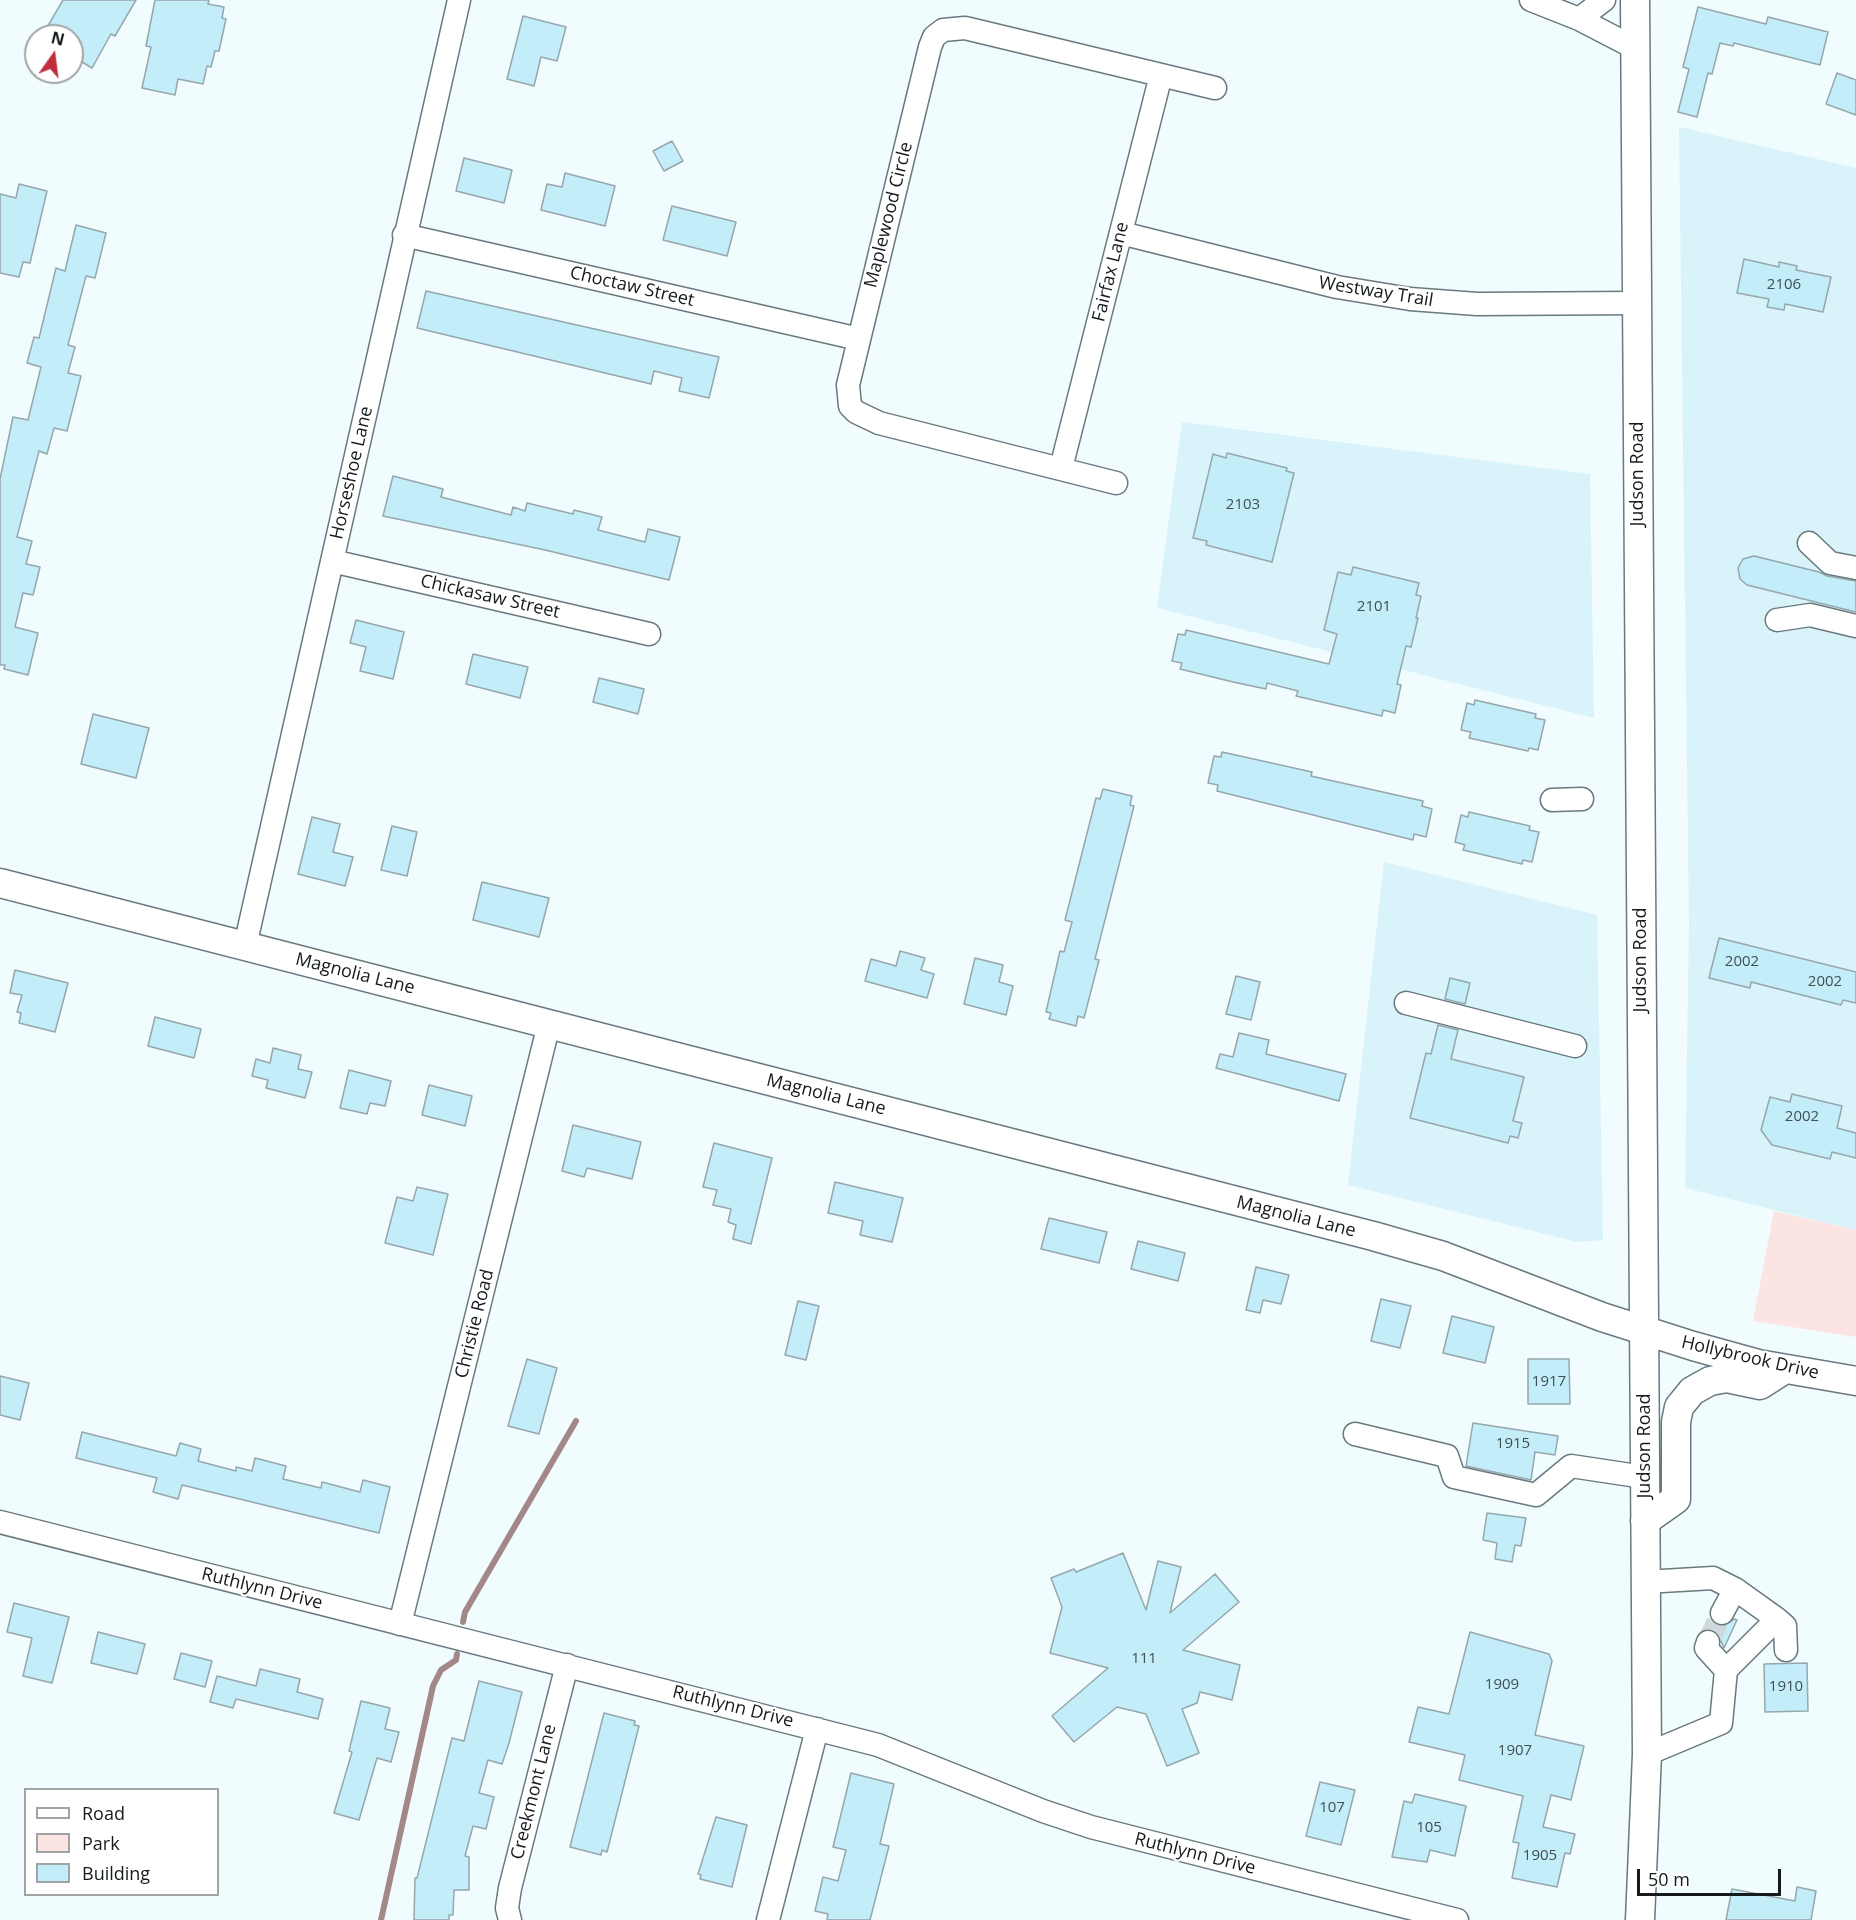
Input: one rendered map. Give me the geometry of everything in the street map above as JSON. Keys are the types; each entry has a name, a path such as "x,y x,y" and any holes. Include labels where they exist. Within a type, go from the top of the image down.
{"main road":[{"name":"Judson Road","path":"1635,0 1647,1754 1640,1920"},
{"name":"Magnolia Lane","path":"0,883 1372,1236 1481,1269 1644,1331"},
{"name":"Hollybrook Drive","path":"1644,1331 1734,1357 1785,1369 1856,1381"},
{"path":"1645,1521 1676,1499 1679,1407 1692,1391 1710,1381 1727,1378 1760,1385 1785,1369"}],"street":[{"name":"Horseshoe Lane","path":"245,946 459,0"},
{"path":"1531,0 1579,19 1635,48"},
{"path":"1579,19 1604,0"},
{"name":"Maplewood Circle","path":"1116,483 879,423 856,412 850,406 848,396 859,339 934,37 943,30 965,28 1215,88"},
{"name":"Fairfax Lane","path":"1061,468 1161,75"},
{"name":"Westway Trail","path":"1121,233 1337,287 1410,299 1477,304 1637,303"},
{"name":"Choctaw Street","path":"404,235 859,339"},
{"path":"1809,543 1830,563 1856,568"},
{"name":"Chickasaw Street","path":"332,561 649,634"},
{"path":"1777,620 1810,615 1856,626"},
{"path":"1552,800 1582,799"},
{"path":"1406,1003 1575,1046"},
{"name":"Christie Road","path":"400,1624 549,1024"},
{"path":"1355,1434 1447,1456 1454,1477 1536,1495 1571,1466 1644,1477"},
{"name":"Ruthlynn Drive","path":"0,1522 817,1729 898,1752 1043,1811 1091,1827 1457,1920"},
{"path":"1645,1582 1713,1578 1735,1589 1785,1626 1786,1650"},
{"path":"1722,1613 1735,1589"},
{"path":"1647,1754 1720,1723 1726,1670 1776,1619"},
{"path":"1708,1642 1706,1648 1726,1670"},
{"name":"Creekmont Lane","path":"510,1920 507,1908 510,1888 567,1665"},
{"path":"768,1920 817,1729"}],"shaded area":[{"path":"1679,127 1856,168 1856,1230 1685,1188 1689,924"},
{"path":"1182,422 1590,474 1594,718 1157,608"},
{"path":"1384,862 1597,915 1603,1240 1577,1242 1348,1185"}],"green space":[{"path":"1774,1211 1856,1230 1856,1337 1753,1321"}],"building":[{"path":"63,0 136,0 115,36 111,34 92,68 84,63 84,24 49,24"},
{"path":"155,0 209,0 208,4 224,7 222,18 226,19 219,51 215,51 211,67 207,66 203,84 178,79 175,95 142,88 151,47 146,46"},
{"path":"1698,7 1766,24 1768,17 1828,32 1820,65 1734,43 1733,46 1720,43 1712,74 1708,73 1697,117 1678,112 1689,69 1683,67"},
{"path":"523,16 566,27 557,61 541,57 534,86 507,79"},
{"path":"1837,73 1856,80 1856,115 1826,104"},
{"path":"672,141 683,161 664,171 653,151"},
{"path":"464,158 512,170 504,203 456,191"},
{"path":"565,173 615,186 605,226 541,210 547,184 562,187"},
{"path":"19,184 47,191 30,263 23,262 19,277 0,273 0,194 16,198"},
{"path":"672,206 736,222 727,256 663,240"},
{"path":"76,225 106,233 95,278 86,276 68,345 75,347 68,373 81,376 67,431 54,428 47,454 39,451 17,537 32,541 26,564 40,567 33,595 23,593 15,627 38,633 28,675 4,669 5,665 0,665 0,479 13,417 28,420 41,367 27,363 34,337 39,338 56,268 65,271"},
{"path":"1744,259 1779,267 1779,262 1797,266 1796,270 1831,277 1823,312 1785,304 1784,310 1767,307 1769,299 1737,293"},
{"path":"426,291 719,357 709,398 679,391 682,378 654,371 651,384 417,328"},
{"path":"1227,453 1287,468 1286,471 1294,473 1272,562 1206,545 1207,541 1193,538 1213,454 1226,458"},
{"path":"393,476 443,489 441,497 511,515 513,507 525,511 527,503 573,514 574,510 602,517 598,530 645,542 648,529 680,537 669,580 545,550 383,516"},
{"path":"1754,556 1827,576 1856,581 1856,612 1747,585 1740,579 1738,568 1743,559"},
{"path":"1353,567 1419,583 1416,595 1421,596 1416,618 1418,618 1411,647 1406,646 1397,684 1401,685 1395,713 1383,710 1382,716 1296,696 1298,691 1267,683 1266,689 1233,682 1180,669 1182,663 1172,661 1178,634 1185,635 1186,630 1329,664 1337,634 1324,630 1338,572 1351,575"},
{"path":"356,620 404,632 393,679 360,671 366,647 350,643"},
{"path":"473,654 528,667 520,698 466,684"},
{"path":"599,678 644,689 638,714 593,702"},
{"path":"1475,700 1536,714 1535,718 1545,720 1538,750 1529,748 1528,751 1469,738 1471,732 1461,730 1467,703 1474,705"},
{"path":"93,714 149,728 136,778 81,764"},
{"path":"1222,752 1312,772 1311,776 1423,801 1422,806 1432,809 1426,837 1414,834 1413,840 1217,791 1218,785 1208,783 1214,756 1221,757"},
{"path":"1103,789 1132,796 1130,805 1134,806 1095,959 1099,960 1084,1018 1078,1016 1076,1026 1049,1019 1051,1013 1046,1012 1060,951 1064,952 1072,922 1065,920 1096,798 1100,799"},
{"path":"1469,812 1530,826 1529,830 1539,832 1532,862 1523,860 1522,864 1463,850 1465,845 1455,842 1461,815 1468,817"},
{"path":"312,817 340,824 333,852 353,857 345,886 298,874"},
{"path":"392,826 417,832 407,876 381,870"},
{"path":"482,882 549,898 539,937 473,920"},
{"path":"1719,938 1856,972 1856,1003 1843,1000 1841,1005 1751,982 1750,988 1709,978"},
{"path":"900,951 925,958 921,970 934,974 927,998 865,981 871,959 896,966"},
{"path":"975,958 1003,965 999,982 1013,986 1006,1015 964,1004"},
{"path":"15,970 68,983 55,1032 19,1023 21,1013 17,1012 22,995 10,993"},
{"path":"1236,976 1260,982 1251,1020 1226,1014"},
{"path":"1450,978 1470,983 1465,1004 1445,999"},
{"path":"155,1017 201,1029 194,1058 148,1046"},
{"path":"1438,1025 1458,1030 1451,1059 1524,1077 1513,1121 1522,1123 1518,1138 1510,1136 1508,1143 1410,1118 1426,1053 1431,1054"},
{"path":"1239,1033 1269,1040 1266,1054 1346,1074 1339,1101 1216,1068 1220,1054 1233,1057"},
{"path":"273,1048 301,1055 298,1069 312,1072 305,1098 266,1088 268,1080 252,1076 256,1059 270,1063"},
{"path":"349,1070 391,1081 385,1106 370,1103 367,1114 340,1108"},
{"path":"429,1085 472,1096 465,1126 422,1115"},
{"path":"1792,1094 1842,1106 1837,1128 1856,1133 1856,1158 1832,1152 1830,1159 1772,1145 1761,1130 1770,1097 1790,1102"},
{"path":"573,1125 641,1142 632,1179 587,1168 584,1177 562,1171"},
{"path":"714,1143 772,1158 751,1244 733,1239 736,1225 728,1222 731,1209 713,1205 717,1190 703,1187"},
{"path":"835,1182 903,1198 892,1242 860,1235 863,1221 828,1213"},
{"path":"417,1187 448,1194 433,1255 385,1243 397,1197 413,1201"},
{"path":"1049,1218 1107,1232 1099,1263 1041,1249"},
{"path":"1138,1241 1185,1253 1178,1281 1131,1269"},
{"path":"1256,1267 1289,1275 1281,1304 1263,1300 1260,1313 1246,1310"},
{"path":"1381,1299 1411,1306 1400,1348 1371,1341"},
{"path":"798,1301 819,1306 806,1360 785,1355"},
{"path":"1452,1316 1494,1327 1485,1363 1443,1353"},
{"path":"527,1359 557,1368 539,1434 508,1426"},
{"path":"1528,1359 1569,1359 1570,1404 1528,1404"},
{"path":"0,1376 29,1383 20,1420 0,1415"},
{"path":"1473,1423 1558,1436 1555,1455 1535,1452 1531,1480 1466,1466"},
{"path":"82,1432 176,1456 180,1443 201,1449 198,1461 236,1471 236,1467 252,1471 255,1458 286,1466 283,1479 321,1488 322,1482 360,1492 363,1480 390,1487 379,1533 182,1485 178,1499 153,1492 157,1478 76,1458"},
{"path":"1487,1513 1526,1518 1521,1546 1515,1545 1512,1562 1495,1559 1497,1543 1483,1540"},
{"path":"1123,1553 1146,1610 1158,1561 1181,1567 1170,1613 1215,1574 1239,1602 1183,1650 1240,1665 1232,1700 1200,1692 1197,1703 1182,1709 1199,1753 1167,1766 1146,1714 1117,1707 1074,1742 1052,1716 1108,1668 1050,1653 1062,1607 1051,1578 1074,1569 1076,1572"},
{"path":"14,1603 69,1617 52,1683 23,1676 32,1638 7,1632"},
{"path":"1734,1619 1737,1620 1724,1648 1718,1634 1710,1629 1713,1623 1723,1626"},
{"path":"98,1632 145,1644 137,1674 91,1663"},
{"path":"1470,1632 1549,1654 1552,1661 1535,1735 1584,1746 1571,1800 1551,1795 1543,1827 1575,1834 1570,1854 1565,1853 1557,1887 1512,1878 1519,1843 1513,1842 1523,1796 1459,1780 1465,1755 1409,1742 1418,1707 1449,1714"},
{"path":"181,1653 212,1661 205,1687 174,1679"},
{"path":"1807,1663 1808,1711 1765,1712 1764,1664"},
{"path":"260,1669 300,1679 297,1692 323,1699 318,1719 236,1699 233,1708 210,1702 217,1676 256,1686"},
{"path":"479,1681 522,1692 502,1764 488,1760 479,1793 494,1797 486,1829 473,1826 465,1856 469,1857 469,1890 454,1890 453,1915 449,1915 449,1920 414,1920 415,1878 417,1878 452,1738 464,1741"},
{"path":"361,1701 390,1708 385,1729 399,1732 391,1762 377,1758 359,1820 334,1813 352,1752 349,1751"},
{"path":"604,1713 635,1721 634,1725 639,1726 607,1852 602,1850 601,1855 570,1847"},
{"path":"851,1773 894,1784 880,1844 889,1846 870,1920 827,1920 828,1914 815,1911 823,1877 838,1881 846,1850 833,1847"},
{"path":"1320,1782 1355,1790 1341,1845 1306,1836"},
{"path":"1415,1794 1466,1806 1455,1856 1430,1850 1427,1862 1392,1857 1404,1801 1412,1803"},
{"path":"716,1817 747,1825 732,1887 700,1879 701,1875 698,1874"},
{"path":"1797,1887 1816,1891 1811,1920 1726,1920 1732,1889 1795,1901"}],"waterway":[{"path":"463,1622 465,1612 576,1421"},
{"path":"381,1920 433,1686 441,1670 456,1660 457,1654"}],"tunnel":[{"path":"1708,1642 1722,1613"}]}
